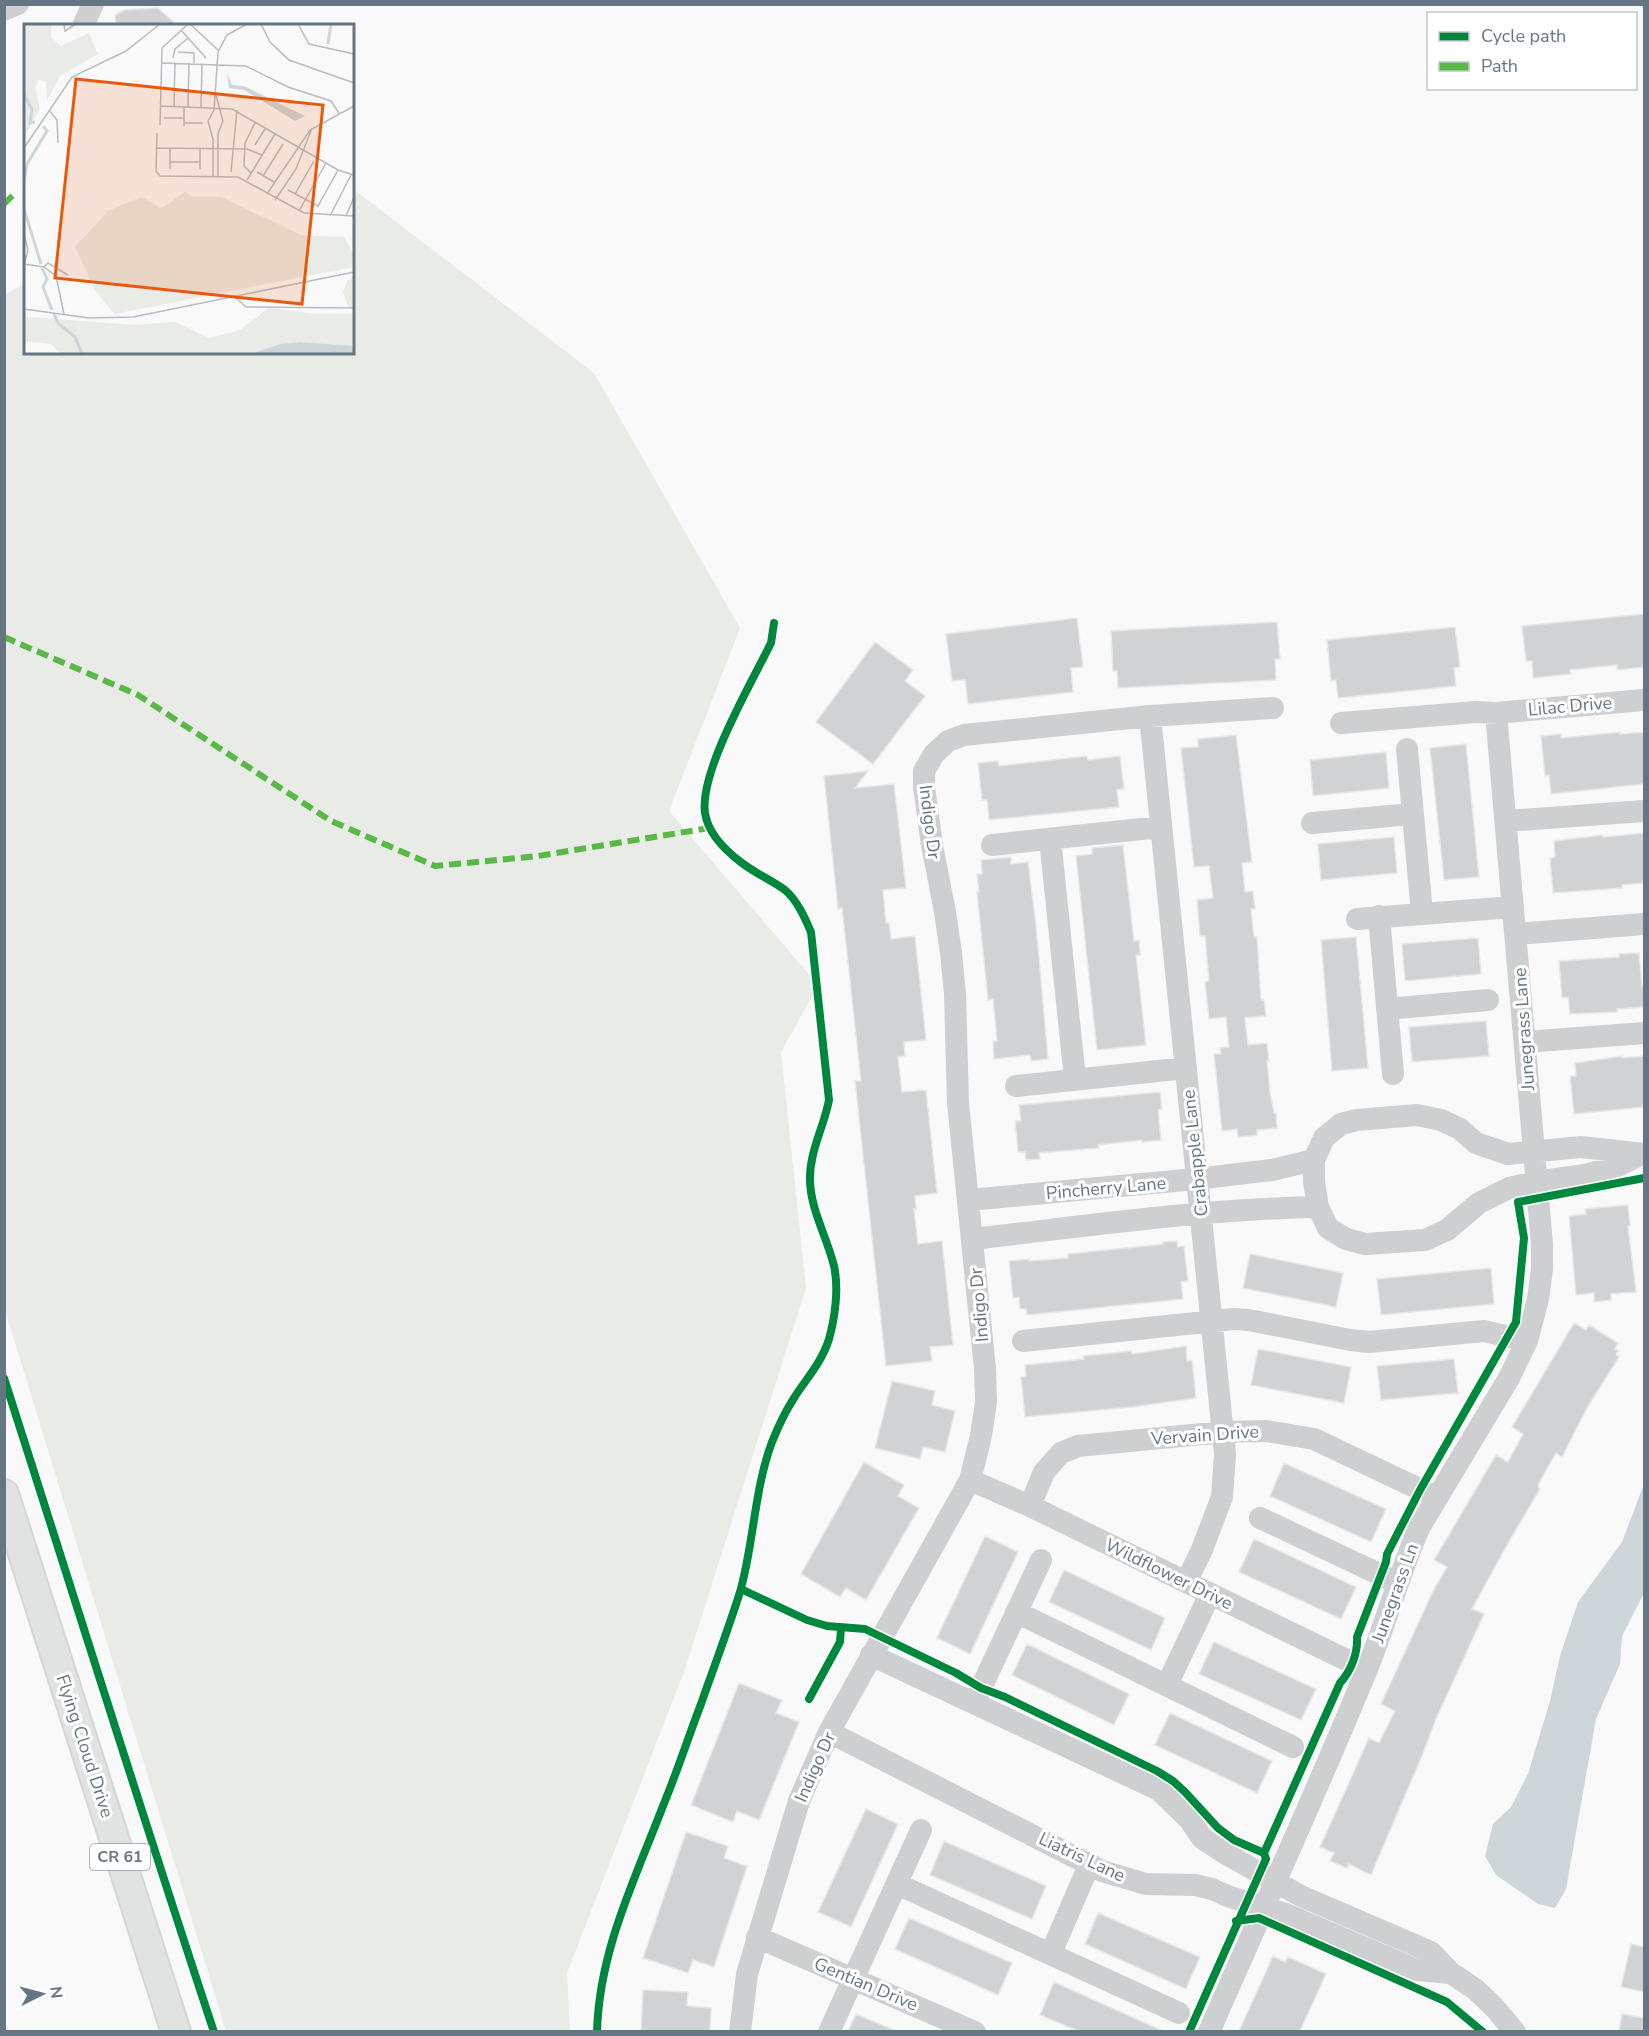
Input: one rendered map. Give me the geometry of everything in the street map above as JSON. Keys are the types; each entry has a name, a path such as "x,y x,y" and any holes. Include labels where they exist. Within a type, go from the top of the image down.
{"main road":[{"name":"Flying Cloud Drive","path":"4,1494 176,2031"}],"street":[{"path":"4,10 18,4"},
{"path":"84,24 93,4"},
{"name":"Lilac Drive","path":"1341,723 1644,700"},
{"name":"Indigo Dr","path":"740,2031 747,1974 799,1801 829,1732 970,1480 981,1436 986,1402 969,1200 958,1103 955,994 951,953 932,845 924,771 934,754 948,741 964,735 1150,716 1273,708"},
{"name":"Junegrass Lane","path":"1496,713 1533,1151"},
{"name":"Crabapple Lane","path":"1150,716 1223,1432 1222,1497 1201,1552 1186,1582"},
{"path":"1407,749 1422,913"},
{"path":"1506,821 1644,811"},
{"path":"1312,823 1412,814"},
{"path":"992,845 1160,827"},
{"path":"1050,839 1075,1079"},
{"path":"1357,919 1513,907"},
{"path":"1379,916 1393,1074"},
{"path":"1516,934 1644,924"},
{"name":"Junegrass Lane","path":"1388,1009 1488,1000"},
{"path":"1525,1042 1644,1033"},
{"path":"1016,1086 1186,1068"},
{"path":"1417,1115 1441,1120 1460,1129 1476,1143 1508,1154 1581,1148 1643,1154 1616,1167 1585,1175 1509,1188 1479,1203 1447,1230 1425,1240 1365,1244 1346,1239 1328,1228 1318,1207 1314,1182 1314,1160 1324,1138 1341,1124 1357,1120 1417,1115"},
{"name":"Junegrass Ln","path":"1209,2031 1367,1670 1419,1528 1509,1378 1527,1341 1538,1299 1542,1269 1542,1244 1533,1151"},
{"name":"Pincherry Lane","path":"969,1200 1196,1179 1272,1170 1314,1160"},
{"name":"Pincherry Lane","path":"972,1239 1201,1214 1318,1207"},
{"path":"1023,1341 1212,1321 1249,1320 1369,1342 1484,1330 1527,1341"},
{"name":"Vervain Drive","path":"1030,1506 1044,1472 1061,1453 1078,1446 1223,1432 1266,1431 1314,1440 1436,1497"},
{"name":"Wildflower Drive","path":"970,1480 1030,1506 1367,1670"},
{"path":"1260,1518 1398,1583"},
{"path":"974,1703 1041,1560"},
{"path":"1167,1685 1210,1594"},
{"path":"1016,1612 1293,1747"},
{"name":"Liatris Lane","path":"871,1655 1159,1790 1190,1819 1202,1838 1226,1854 1301,1896 1431,1952 1451,1973 1475,1989 1515,2031"},
{"name":"Liatris Lane","path":"829,1732 1102,1871 1146,1884 1212,1889 1230,1897 1286,1914 1417,1970 1451,1973"},
{"path":"829,2031 921,1830"},
{"path":"1050,1953 1090,1863"},
{"path":"897,1884 1179,2013"},
{"name":"Gentian Drive","path":"757,1937 975,2031"}],"shaded area":[{"path":"354,190 594,373 740,628 669,811 818,985 781,1052 806,1288 685,1669 567,1973 570,2031 226,2031 5,1310 5,295 24,284 24,354 354,354"},
{"path":"1644,1484 1644,1593 1622,1636 1620,1664 1596,1719 1566,1889 1555,1908 1538,1904 1496,1875 1485,1856 1493,1824 1511,1807 1528,1774 1550,1701 1560,1656 1578,1602 1622,1542"}],"building":[{"path":"158,8 176,24 116,24 115,15 124,10"},
{"path":"1644,614 1644,667 1617,670 1617,665 1570,670 1571,674 1533,678 1532,661 1526,661 1522,626"},
{"path":"1077,618 1083,667 1071,668 1073,692 968,704 965,680 952,681 946,634"},
{"path":"1277,622 1280,659 1275,659 1276,680 1118,688 1117,671 1113,671 1111,631"},
{"path":"1455,627 1460,667 1454,668 1456,686 1338,698 1336,680 1331,681 1327,640"},
{"path":"875,642 913,670 905,681 925,696 873,764 816,722"},
{"path":"1620,732 1620,734 1644,732 1644,784 1551,794 1549,775 1545,776 1541,736 1561,734 1561,738"},
{"path":"1236,735 1252,862 1242,863 1245,892 1253,891 1255,909 1251,909 1254,937 1257,937 1261,1000 1264,1000 1266,1016 1245,1018 1248,1045 1267,1043 1270,1092 1274,1113 1276,1113 1277,1128 1257,1130 1257,1135 1238,1137 1237,1129 1222,1131 1214,1054 1221,1054 1220,1048 1229,1047 1226,1017 1209,1019 1205,982 1209,981 1205,936 1200,936 1197,900 1213,898 1209,866 1194,867 1181,748 1198,747 1198,739"},
{"path":"1466,744 1479,877 1444,880 1430,748"},
{"path":"1386,752 1389,788 1313,796 1310,760"},
{"path":"1087,756 1088,760 1120,756 1124,789 1117,790 1119,807 989,820 987,800 982,800 978,763 998,761 999,766"},
{"path":"868,771 855,788 894,784 906,888 883,890 886,923 889,923 891,939 915,936 926,1040 904,1042 905,1056 898,1057 902,1092 926,1090 937,1193 915,1196 916,1209 914,1209 918,1244 942,1241 953,1345 930,1347 932,1361 886,1366 855,1081 861,1081 842,908 838,909 824,776"},
{"path":"1644,833 1644,883 1622,885 1622,888 1553,893 1550,858 1555,857 1554,841"},
{"path":"1394,837 1397,873 1321,880 1318,844"},
{"path":"1123,845 1134,941 1139,940 1140,955 1136,955 1146,1045 1097,1050 1076,856 1092,854 1092,848"},
{"path":"1011,857 1011,864 1028,862 1048,1059 1031,1061 1030,1055 994,1059 993,1041 997,1041 993,999 988,1000 977,874 982,874 981,860"},
{"path":"1356,937 1368,1068 1332,1071 1321,940"},
{"path":"1478,938 1481,974 1405,981 1402,944"},
{"path":"1639,953 1642,986 1644,986 1644,1007 1617,1009 1617,1012 1570,1014 1568,997 1562,998 1559,961 1619,957 1619,954"},
{"path":"1486,1021 1489,1056 1412,1062 1409,1027"},
{"path":"1622,1056 1622,1058 1644,1056 1644,1107 1574,1114 1570,1076 1576,1076 1575,1063"},
{"path":"1160,1092 1162,1109 1158,1110 1161,1140 1142,1142 1142,1140 1098,1145 1099,1148 1039,1153 1040,1159 1026,1160 1025,1152 1018,1152 1015,1121 1021,1121 1019,1105"},
{"path":"1628,1205 1630,1226 1628,1226 1636,1292 1611,1294 1611,1300 1594,1302 1594,1293 1576,1295 1569,1216 1586,1214 1585,1209"},
{"path":"1177,1241 1178,1247 1184,1246 1188,1281 1181,1282 1183,1299 1027,1315 1026,1309 1020,1309 1019,1297 1013,1298 1009,1261 1068,1258 1068,1254"},
{"path":"1250,1254 1343,1273 1336,1307 1243,1288"},
{"path":"1491,1268 1494,1304 1381,1315 1377,1279"},
{"path":"1574,1323 1586,1330 1589,1325 1618,1343 1615,1349 1619,1357 1588,1406 1562,1457 1556,1453 1539,1483 1540,1489 1472,1609 1484,1614 1436,1719 1371,1875 1349,1864 1347,1868 1330,1861 1334,1853 1320,1847 1369,1738 1379,1743 1395,1711 1381,1704 1434,1589 1447,1567 1434,1560 1496,1455 1508,1462 1523,1434 1512,1427"},
{"path":"1186,1346 1187,1361 1192,1360 1196,1398 1133,1407 1025,1417 1021,1377 1026,1376 1025,1365 1084,1359 1083,1356 1131,1351 1132,1354"},
{"path":"1258,1349 1351,1367 1344,1403 1251,1385"},
{"path":"1454,1359 1458,1393 1381,1400 1377,1366"},
{"path":"892,1381 935,1391 932,1405 955,1411 945,1452 923,1447 920,1459 875,1448"},
{"path":"864,1462 904,1485 898,1496 919,1508 866,1600 846,1588 840,1597 801,1574"},
{"path":"1284,1463 1386,1509 1371,1542 1270,1496"},
{"path":"985,1536 1018,1552 970,1654 937,1638"},
{"path":"1254,1539 1356,1587 1341,1619 1239,1572"},
{"path":"1064,1570 1165,1618 1151,1650 1049,1602"},
{"path":"1214,1642 1316,1689 1301,1720 1199,1674"},
{"path":"1027,1644 1129,1694 1114,1725 1012,1675"},
{"path":"739,1683 782,1700 776,1713 799,1722 759,1820 737,1811 733,1822 691,1805"},
{"path":"1170,1713 1272,1761 1257,1793 1155,1745"},
{"path":"866,1809 898,1824 851,1927 818,1912"},
{"path":"686,1832 728,1846 724,1858 747,1866 714,1967 693,1960 688,1973 643,1958"},
{"path":"944,1841 1046,1886 1032,1919 930,1875"},
{"path":"1098,1913 1200,1957 1186,1989 1085,1944"},
{"path":"909,1918 1012,1963 998,1995 895,1949"},
{"path":"1631,1944 1644,1947 1644,1992 1621,1987"},
{"path":"1273,1956 1285,1962 1288,1957 1326,1974 1300,2031 1239,2031"},
{"path":"1054,1982 1163,2031 1078,2031 1040,2015"},
{"path":"643,1990 688,1992 687,2006 711,2008 710,2031 641,2031"},
{"path":"856,2014 896,2031 848,2031"},
{"path":"1622,2014 1644,2018 1644,2031 1619,2031"}],"marked path":[{"path":"4,204 16,192"},
{"path":"4,637 138,695 331,821 435,866 538,856 709,828"}],"cycle path":[{"path":"597,2032 604,1973 620,1916 678,1768 740,1592 766,1460 791,1403 822,1355 829,1339 835,1312 834,1266 813,1203 810,1181 814,1150 829,1100 811,932 789,894 730,853 714,835 705,813 705,796 718,751 771,643 774,623"},
{"path":"1189,2032 1266,1859 1264,1853 1340,1683 1353,1662 1357,1637 1387,1554 1420,1490 1516,1322 1524,1238 1518,1202 1644,1178"},
{"path":"4,1378 214,2032"},
{"path":"741,1589 807,1620 827,1626 865,1629 956,1673 981,1688 1005,1697 1157,1771 1185,1792 1218,1828 1234,1840 1264,1853"},
{"path":"809,1699 840,1642 841,1628"},
{"path":"1236,1921 1259,1918 1447,2002 1483,2032"}]}
